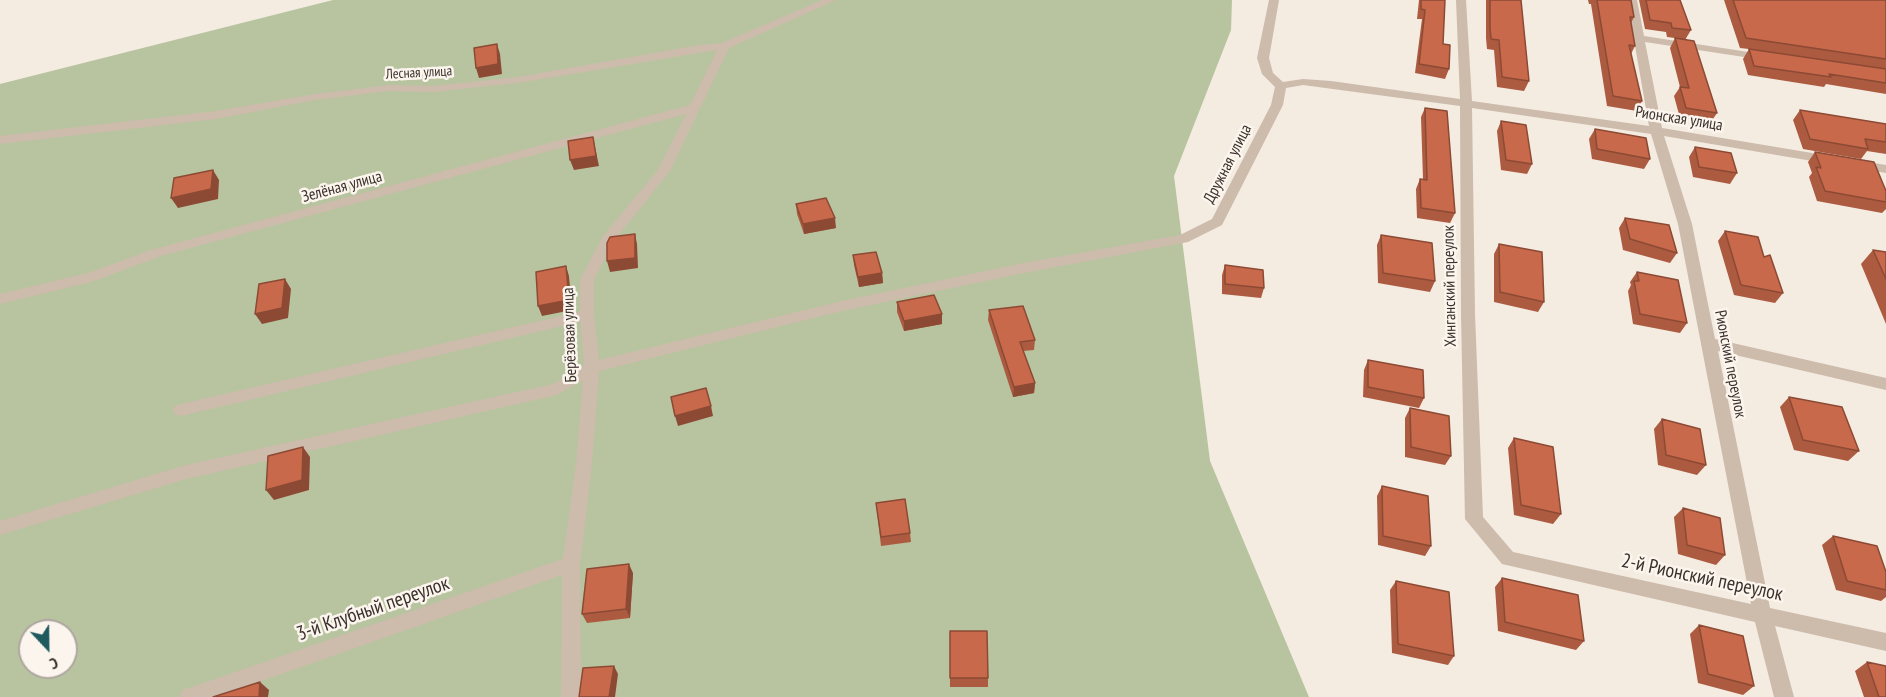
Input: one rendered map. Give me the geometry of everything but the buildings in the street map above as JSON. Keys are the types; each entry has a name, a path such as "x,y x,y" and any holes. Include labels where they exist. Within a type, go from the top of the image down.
{"street":[{"name":"Лесная улица","path":"0,140 216,115 315,97 389,88 433,88 518,80 699,48 724,46 831,0"},
{"path":"1274,0 1263,58 1268,74 1281,86 1303,82 1331,84 1466,103"},
{"name":"Хинганский переулок","path":"1461,0 1466,103 1468,314 1474,519 1508,559"},
{"name":"Рионский переулок","path":"1632,0 1656,131 1685,224 1762,613 1784,697"},
{"path":"1638,38 1780,59"},
{"name":"Берёзовая улица","path":"571,697 571,564 584,464 592,367 587,315 587,279 608,239 664,171 724,46"},
{"name":"Дружная улица","path":"0,528 186,472 557,389 592,367 842,306 1024,268 1183,239 1217,222 1277,105 1281,86"},
{"name":"Рионская улица","path":"1466,103 1656,131 1886,169"},
{"name":"Зелёная улица","path":"0,299 91,277 156,253 693,108"},
{"path":"181,410 587,315"},
{"path":"1707,343 1886,384"},
{"name":"2-й Рионский переулок","path":"1508,559 1886,642"},
{"name":"3-й Клубный переулок","path":"189,697 571,564"}],"green space":[{"path":"333,0 1232,0 1231,30 1174,176 1210,461 1309,697 0,697 0,84"}]}
